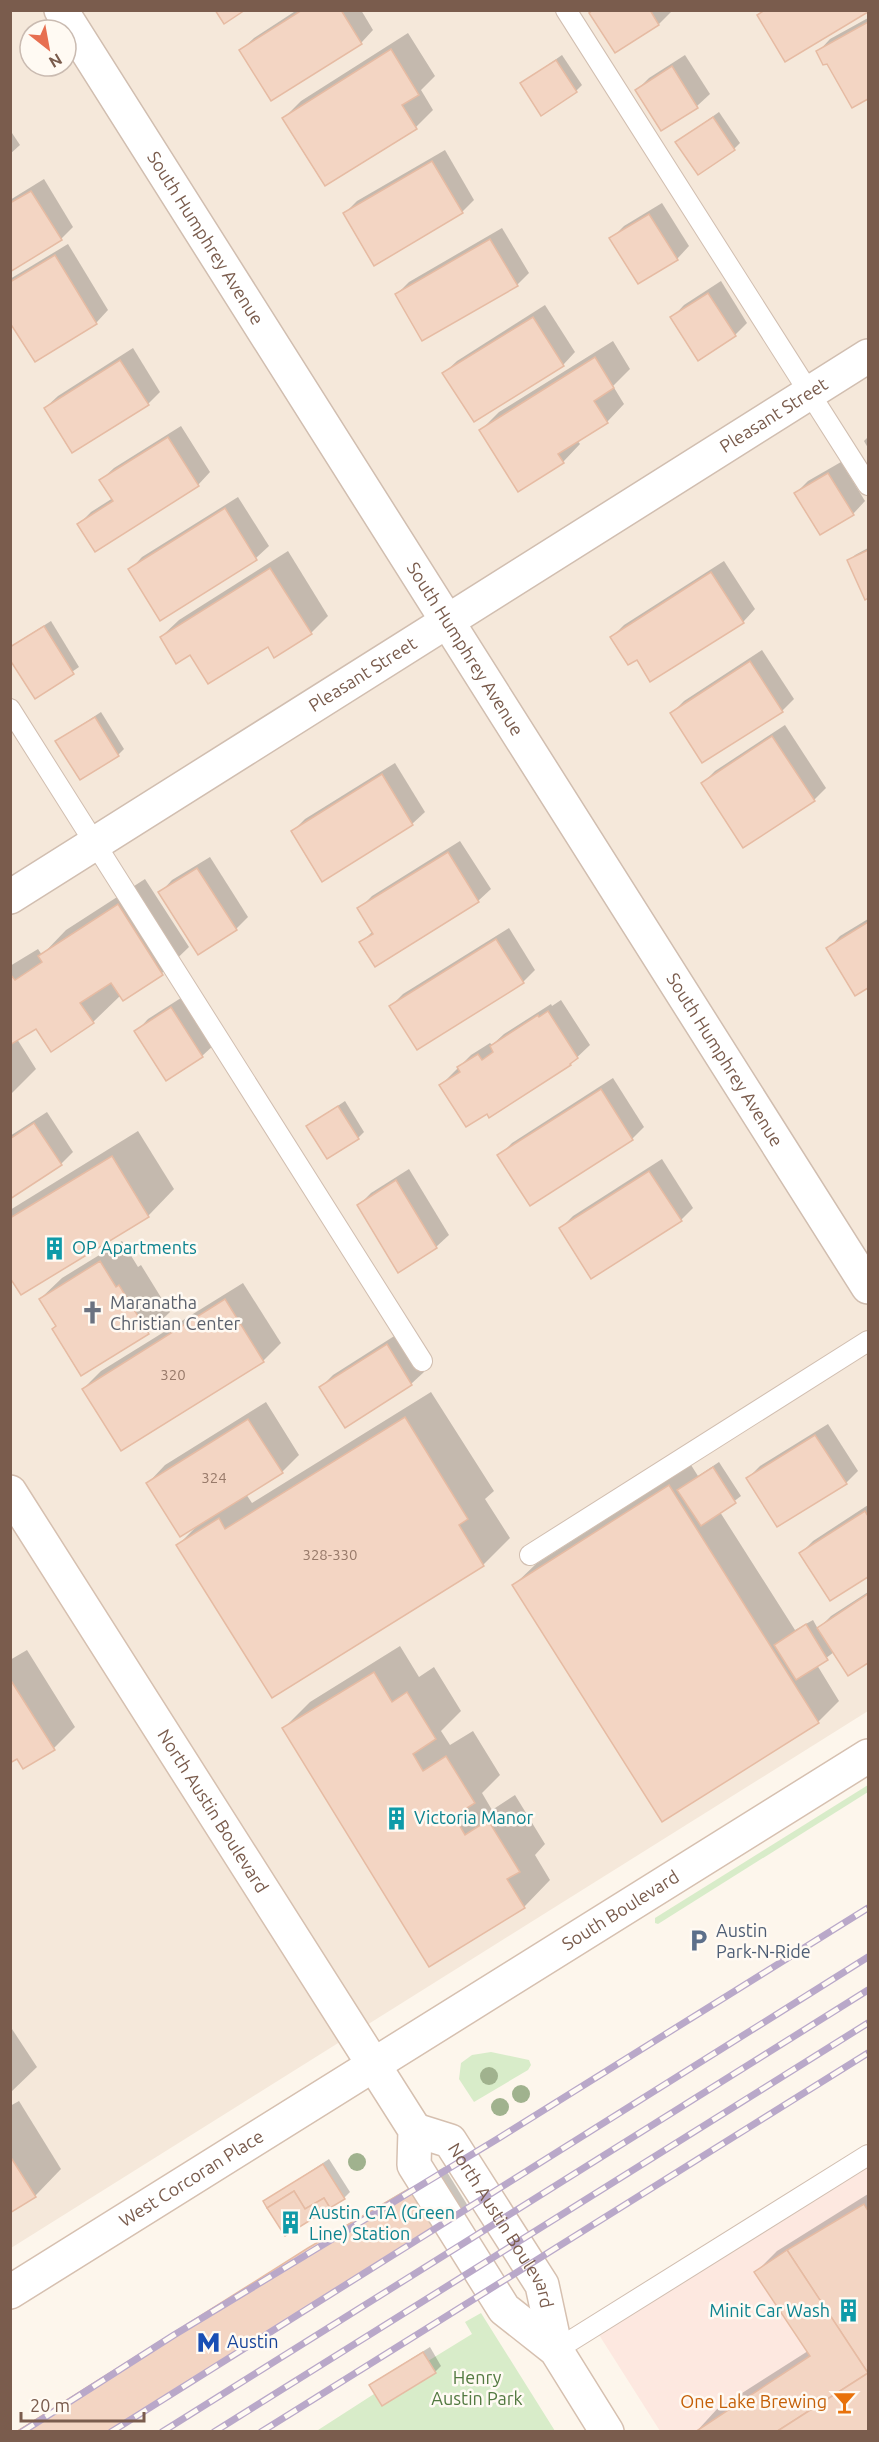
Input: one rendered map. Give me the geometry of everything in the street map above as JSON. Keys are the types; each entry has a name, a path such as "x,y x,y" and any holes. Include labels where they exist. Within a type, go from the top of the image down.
{"street":[{"name":"South Humphrey Avenue","path":"61,10 868,1287"},
{"name":"Pleasant Street","path":"10,897 868,356"},
{"name":"North Austin Boulevard","path":"10,1492 415,2130 414,2164 504,2309 556,2350 608,2432"},
{"name":"South Boulevard","path":"373,2064 868,1756"},
{"name":"West Corcoran Place","path":"10,2292 373,2064"},
{"name":"North Austin Boulevard","path":"415,2130 450,2141 542,2285 556,2350"}],"lane":[{"path":"566,10 868,485"},
{"path":"10,709 422,1361"},
{"path":"530,1555 868,1341"},
{"path":"556,2350 868,2155"}],"shaded area":[{"path":"11,11 868,11 868,1711 11,2248"},
{"path":"868,2155 868,2431 660,2431 594,2327"}],"green space":[{"path":"868,1785 868,1792 658,1924 655,1923 655,1918"},
{"path":"491,2052 529,2060 531,2065 528,2070 474,2102 459,2079 461,2063 472,2055"},
{"name":"Henry Austin Park","path":"481,2313 555,2431 315,2432 374,2394 382,2406 436,2373 428,2361 472,2334 465,2322"}],"building":[{"path":"215,10 245,10 224,24"},
{"path":"302,10 341,10 362,44 271,101 239,50"},
{"path":"593,10 650,10 659,25 615,53 589,13"},
{"path":"765,10 868,10 868,12 785,62 757,15"},
{"path":"868,22 868,99 852,108 827,64 823,65 816,51"},
{"path":"391,49 419,95 402,105 417,129 325,186 282,118"},
{"path":"556,60 577,92 541,116 520,83"},
{"path":"672,66 698,108 661,131 635,90"},
{"path":"713,117 735,150 698,175 675,142"},
{"path":"432,161 463,213 374,266 343,213"},
{"path":"31,191 62,240 10,272 10,203"},
{"path":"649,214 678,260 638,284 609,238"},
{"path":"490,239 518,286 422,341 395,294"},
{"path":"55,255 97,324 35,362 10,323 10,282"},
{"path":"708,293 736,336 698,361 670,317"},
{"path":"533,317 564,366 474,422 442,373"},
{"path":"595,357 614,388 594,401 608,423 558,454 564,463 518,492 479,430"},
{"path":"120,360 149,405 72,453 44,408"},
{"path":"168,437 199,486 95,552 77,524 113,501 99,480"},
{"path":"828,473 854,515 820,535 794,493"},
{"path":"225,508 257,560 160,621 128,569"},
{"path":"868,550 868,598 865,600 847,560"},
{"path":"270,568 312,634 274,658 268,647 208,684 190,655 176,664 160,637"},
{"path":"711,572 744,623 650,682 637,660 628,665 610,637"},
{"path":"44,626 74,674 35,699 10,660 10,647"},
{"path":"750,661 783,712 702,763 670,713"},
{"path":"95,717 119,756 80,780 55,741"},
{"path":"772,736 815,801 743,848 701,783"},
{"path":"382,774 413,825 322,882 291,831"},
{"path":"448,852 479,902 375,967 359,942 373,934 357,908"},
{"path":"197,868 237,930 198,955 158,892"},
{"path":"118,904 163,975 123,1001 111,983 80,1003 94,1023 51,1052 36,1029 10,1045 10,974 15,980 42,962 38,956"},
{"path":"868,922 868,988 855,996 826,948"},
{"path":"496,939 524,983 417,1050 389,1006"},
{"path":"171,1007 203,1057 166,1081 134,1031"},
{"path":"548,1011 578,1058 571,1065 489,1118 487,1114 466,1127 439,1085 460,1072 457,1067 478,1054 482,1060 493,1052 490,1046"},
{"path":"601,1089 633,1140 530,1206 497,1155"},
{"path":"338,1106 359,1139 327,1159 306,1126"},
{"path":"34,1123 62,1165 10,1199 10,1139"},
{"name":"OP Apartments","path":"112,1156 149,1217 21,1295 10,1278 10,1218"},
{"path":"649,1171 682,1221 591,1279 559,1228"},
{"path":"396,1180 437,1248 398,1273 357,1205"},
{"name":"Maranatha Christian Center","path":"100,1261 116,1287 119,1285 149,1334 81,1376 52,1329 56,1326 39,1299"},
{"path":"225,1299 264,1362 121,1451 82,1389"},
{"path":"387,1344 412,1385 345,1428 319,1387"},
{"path":"405,1417 468,1519 459,1525 484,1566 272,1698 176,1545 219,1518 225,1529"},
{"path":"248,1419 283,1473 180,1537 146,1483"},
{"path":"815,1435 847,1484 777,1527 746,1478"},
{"path":"713,1467 736,1503 701,1526 677,1490"},
{"path":"669,1485 819,1723 662,1822 512,1585"},
{"path":"865,1511 868,1516 868,1577 830,1601 799,1553"},
{"path":"868,1594 868,1663 848,1676 817,1628"},
{"path":"806,1624 828,1660 796,1680 774,1645"},
{"name":"Victoria Manor","path":"374,1672 392,1702 407,1692 436,1739 413,1754 423,1771 446,1756 475,1803 454,1816 465,1835 488,1820 520,1872 507,1879 525,1908 429,1967 282,1728"},
{"path":"10,1679 55,1750 23,1769 17,1759 10,1763"},
{"path":"10,2156 36,2197 10,2213"},
{"path":"323,2164 345,2199 330,2208 324,2198 305,2209 294,2191 267,2208 263,2201"},
{"path":"438,2172 463,2213 115,2432 16,2432 308,2248"},
{"name":"Austin CTA (Green Line) Station","path":"294,2191 305,2209 324,2198 330,2208 285,2236 267,2208"},
{"name":"Minit Car Wash","path":"864,2204 868,2211 868,2373 787,2250"},
{"path":"787,2250 868,2373 776,2432 695,2432 810,2356 754,2272"},
{"path":"423,2352 436,2373 382,2406 369,2385"},
{"name":"One Lake Brewing","path":"868,2373 868,2432 776,2432"}],"railway":[{"path":"22,2432 174,2335 499,2138 868,1908"},
{"path":"111,2432 868,1957"},
{"path":"162,2432 868,1990"},
{"path":"214,2432 868,2023"},
{"path":"261,2432 868,2053"}],"place":[{"name":"OP Apartments","path":"54,1248"},
{"name":"Maranatha Christian Center","path":"92,1313"},
{"name":"Victoria Manor","path":"396,1818"},
{"name":"Austin Park-N-Ride","path":"698,1941"},
{"name":"Austin CTA (Green Line) Station","path":"291,2223"},
{"name":"Minit Car Wash","path":"848,2311"},
{"name":"Austin","path":"209,2342"},
{"name":"One Lake Brewing","path":"845,2402"}]}
